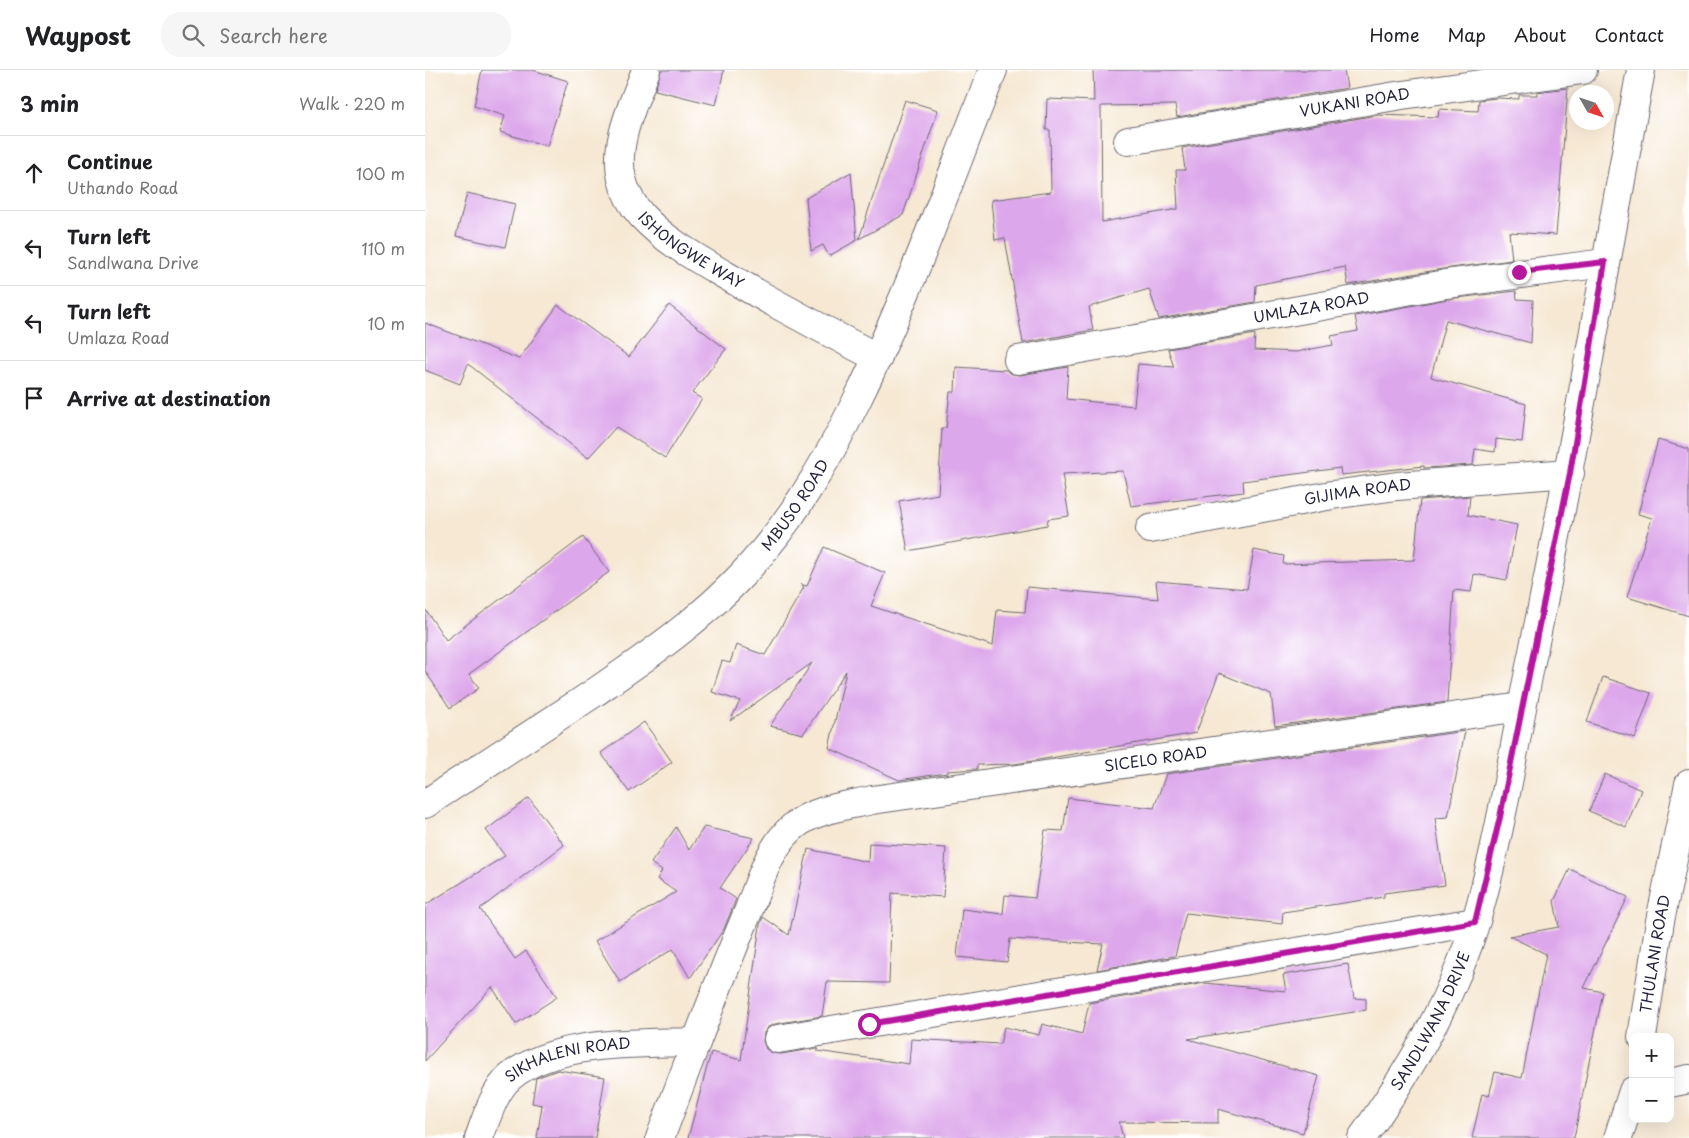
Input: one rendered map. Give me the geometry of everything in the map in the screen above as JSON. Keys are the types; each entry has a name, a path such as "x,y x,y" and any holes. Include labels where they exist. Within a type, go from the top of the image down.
{"street":[{"name":"ISHONGWE WAY","path":"646,70 627,126 620,160 622,180 629,198 641,216 695,257 776,305 877,358"},
{"name":"MBUSO ROAD","path":"425,804 646,657 697,618 741,576 775,537 813,480 841,433 877,358 901,306 993,70"},
{"name":"VUKANI ROAD","path":"1128,141 1403,95 1583,70"},
{"name":"SANDLWANA DRIVE","path":"1361,1138 1418,1054 1438,1016 1475,922 1500,817 1570,473 1605,262 1641,70"},
{"name":"UMLAZA ROAD","path":"1018,360 1446,284 1605,262"},
{"name":"GIJIMA ROAD","path":"1150,529 1332,495 1397,486 1570,473"},
{"name":"SICELO ROAD","path":"696,1042 766,868 779,844 794,826 808,817 827,810 872,800 1521,707"},
{"name":"THULANI ROAD","path":"1643,1033 1660,921 1689,784"},
{"path":"778,1039 1475,922"},
{"path":"660,1138 696,1042"},
{"name":"SIKHALENI ROAD","path":"479,1138 486,1118 510,1077 538,1060 585,1049 696,1042"},
{"path":"1674,1082 1689,1079"},
{"path":"1618,1138 1629,1104"}],"building":[{"path":"482,70 533,70 568,81 547,146 500,132 505,116 474,106"},
{"path":"661,70 724,70 716,105 655,90"},
{"path":"1093,70 1344,70 1347,88 1177,117 1175,105 1101,106 1102,222 1178,209 1176,170 1185,170 1182,148 1378,115 1438,117 1439,109 1478,111 1479,100 1497,98 1519,99 1519,95 1537,95 1537,92 1568,88 1556,235 1509,232 1512,260 1443,269 1348,285 1345,267 1256,285 1255,302 1159,319 1149,289 1089,307 1093,330 1023,343 1005,238 995,240 991,200 1051,192 1050,130 1046,130 1047,99 1094,101"},
{"path":"905,100 938,110 903,215 859,239"},
{"path":"851,172 857,240 829,256 823,245 811,251 806,198"},
{"path":"467,193 515,204 505,247 456,236"},
{"path":"1516,291 1517,299 1533,300 1531,343 1446,320 1431,377 1526,404 1522,442 1496,439 1495,452 1475,449 1473,465 1424,468 1424,466 1341,475 1340,468 1243,481 1244,492 1131,506 1123,471 1062,474 1069,516 1048,519 1047,525 908,551 899,501 938,494 942,428 946,428 950,392 955,392 956,367 1006,370 1012,374 1020,375 1068,367 1066,399 1134,406 1138,364 1174,367 1168,349 1255,334 1254,350 1296,352 1333,345 1331,336 1358,331 1355,316 1448,299"},
{"path":"558,305 629,357 669,305 726,349 692,393 702,399 665,458 616,427 588,458 468,364 460,384 425,370 425,323 519,359"},
{"path":"1658,440 1689,449 1689,616 1627,597 1652,518 1638,514"},
{"path":"1470,496 1468,515 1517,525 1507,580 1474,574 1471,592 1454,590 1447,702 1275,726 1271,694 1219,673 1196,733 1015,764 977,765 977,769 947,771 947,773 899,780 829,748 846,671 803,734 770,726 812,663 730,721 740,701 712,692 722,661 730,663 736,645 765,655 804,587 800,584 807,586 824,547 885,573 871,606 993,646 997,610 1025,612 1027,587 1158,599 1156,581 1247,589 1254,550 1284,556 1283,564 1414,560 1420,500"},
{"path":"583,537 609,572 469,674 479,688 450,708 425,671 425,609 446,640"},
{"path":"1603,677 1651,693 1635,738 1587,722"},
{"path":"644,722 672,762 629,792 601,753"},
{"path":"1465,731 1448,817 1435,818 1445,885 1384,893 1384,897 1283,912 1282,924 1186,913 1175,956 1097,970 1103,944 1010,939 1007,962 957,957 962,909 1003,914 1005,895 1035,898 1045,830 1063,831 1068,798 1154,808 1166,774"},
{"path":"1605,774 1641,790 1626,827 1589,811"},
{"path":"529,798 564,845 480,909 515,959 526,951 557,997 516,1024 492,987 425,1061 425,905 505,856 486,830"},
{"path":"676,827 689,850 704,827 754,838 720,888 736,899 724,929 690,978 673,949 620,982 595,941 676,892 657,879 662,871 651,863"},
{"path":"869,843 946,848 943,897 892,893 889,983 827,982 822,1016 775,1024 768,1027 764,1033 763,1041 766,1049 772,1053 781,1054 818,1048 817,1051 909,1064 911,1039 1000,1044 1004,1027 1039,1035 1042,1024 1082,1034 1089,1003 1205,983 1286,991 1283,975 1348,964 1354,998 1366,999 1366,1010 1188,1039 1319,1076 1303,1133 1218,1109 1218,1123 1119,1122 1123,1138 688,1138 711,1052 741,1060 760,925 763,917 789,935 808,849 868,862"},
{"path":"1570,869 1628,897 1584,988 1603,992 1574,1138 1472,1138 1482,1094 1489,1096 1495,1072 1522,1078 1546,954 1509,936 1559,927 1554,901"},
{"path":"558,1070 605,1077 595,1138 537,1138 542,1105 532,1103 536,1078"}],"route":[{"path":"869,1024 1475,922 1500,817 1570,473 1605,262 1519,272"}]}
